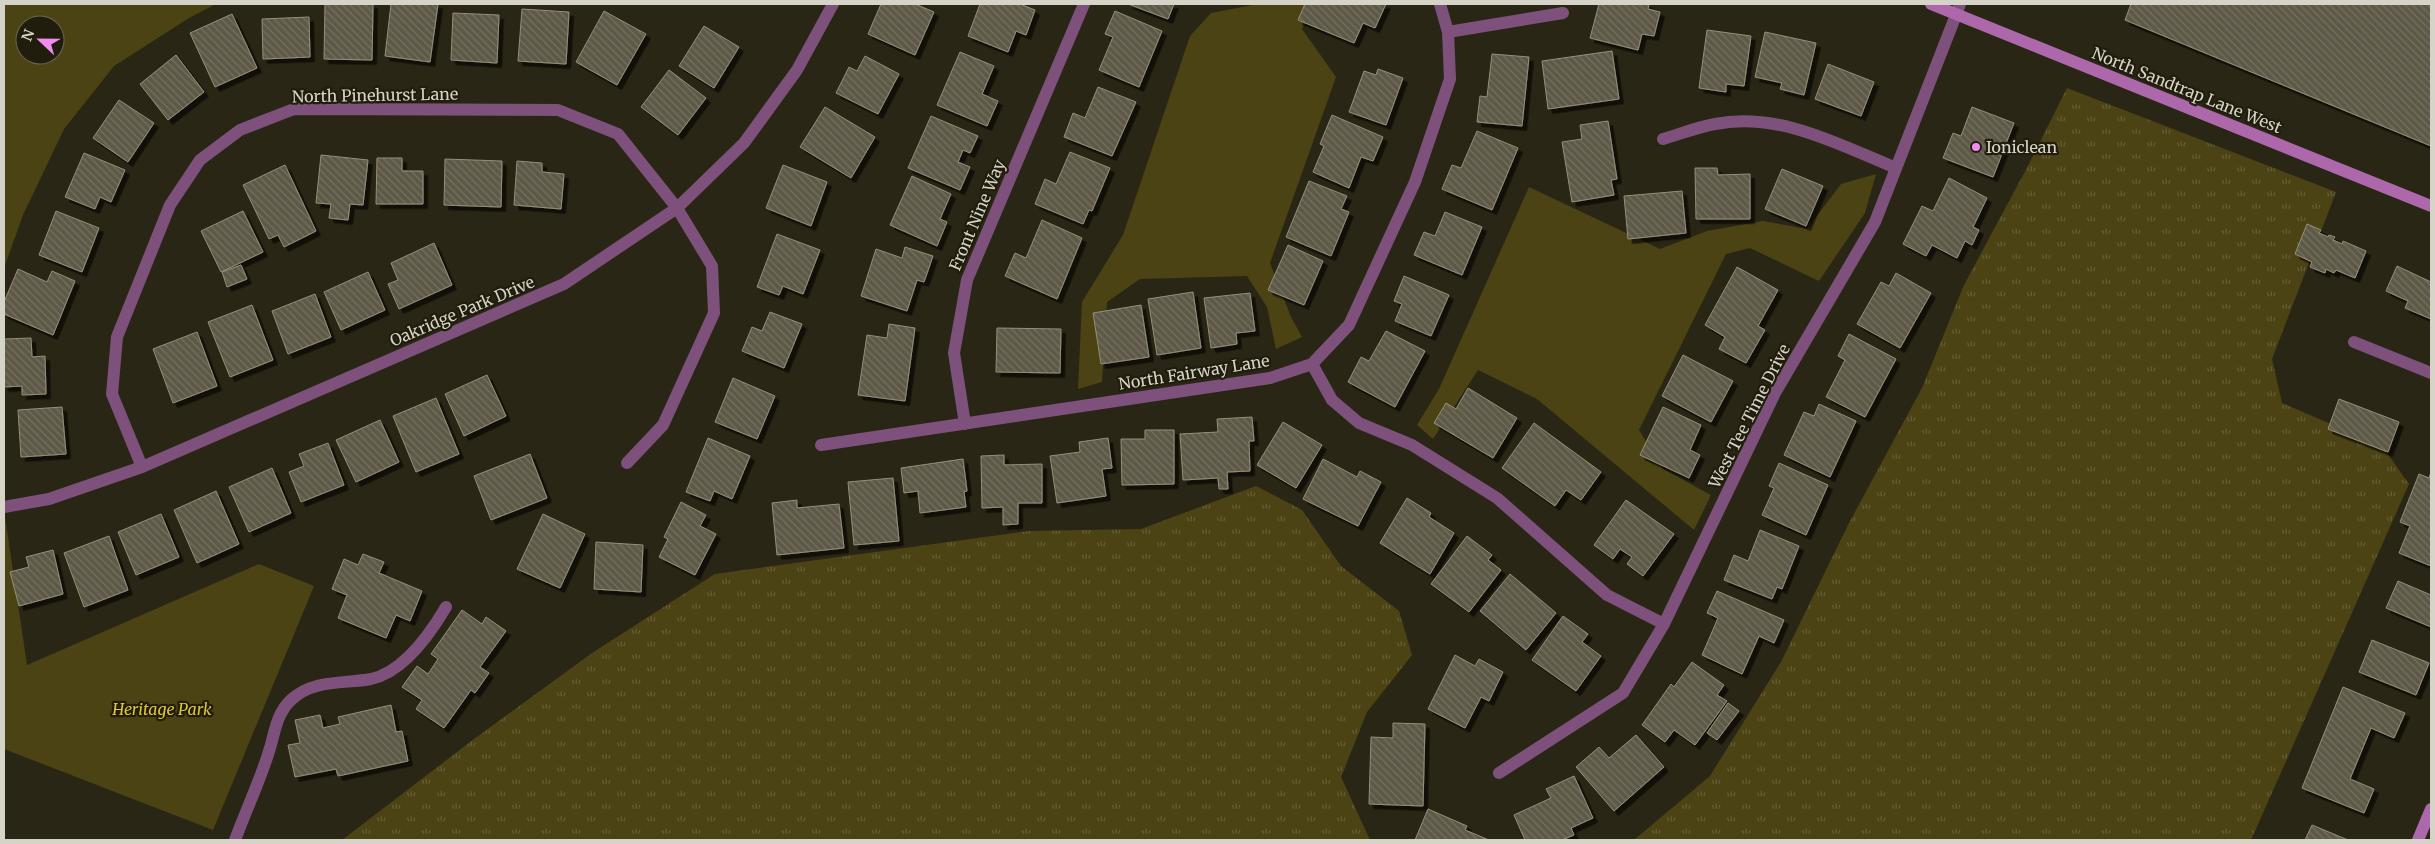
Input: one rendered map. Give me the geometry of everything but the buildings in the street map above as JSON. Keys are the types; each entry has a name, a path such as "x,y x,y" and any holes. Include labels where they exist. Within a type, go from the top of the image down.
{"street":[{"name":"Oakridge Park Drive","path":"4,507 49,499 142,467 564,284 677,208 744,143 797,70 833,4"},
{"name":"Front Nine Way","path":"965,424 954,353 966,280 1084,4"},
{"path":"1440,4 1448,32 1450,79 1415,182 1349,324 1312,364 1332,400 1359,423 1412,445 1497,498 1607,595 1664,624"},
{"name":"North Sandtrap Lane West","path":"1931,4 1958,9 2431,206"},
{"name":"West Tee Time Drive","path":"1499,773 1623,693 1664,624 1775,393 1875,222 1958,9"},
{"path":"1448,32 1563,12"},
{"name":"North Pinehurst Lane","path":"142,467 112,394 117,337 170,205 200,160 240,130 294,109 558,110 618,134 677,208 712,266 714,313 663,425 627,463"},
{"path":"1663,138 1716,123 1755,121 1803,130 1896,168"},
{"path":"2354,342 2431,373"},
{"name":"North Fairway Lane","path":"965,424 1270,378 1312,364"},
{"path":"821,446 965,424"},
{"path":"235,840 270,748 276,723 291,700 319,685 371,679 388,673 407,658 446,607"},
{"path":"2418,840 2431,809"}],"green space":[{"path":"4,4 216,4 189,18 114,66 64,129 23,215 4,268"},
{"path":"1258,4 1312,4 1302,29 1336,77 1270,263 1291,317 1302,337 1276,349 1267,307 1247,276 1140,279 1107,302 1102,382 1078,389 1082,302 1123,235 1190,36 1211,13"},
{"path":"2067,88 2336,192 2272,359 2282,403 2382,446 2409,484 2251,840 1634,840 1710,776 1781,662 1849,523 1922,388 1964,285 2029,164"},
{"path":"1876,174 1865,213 1819,281 1750,248 1726,254 1639,430 1663,469 1711,495 1694,530 1537,399 1478,370 1433,439 1417,425 1439,389 1529,187 1660,249 1707,231 1763,221 1807,229 1841,184"},
{"path":"1256,486 1302,510 1341,566 1399,611 1412,655 1367,712 1341,777 1370,840 342,840 474,739 592,653 715,574 1029,531 1141,529"},
{"name":"Heritage Park","path":"4,510 27,665 259,564 314,586 213,830 4,749"}],"place":[{"name":"Ioniclean","path":"1976,147"}]}
